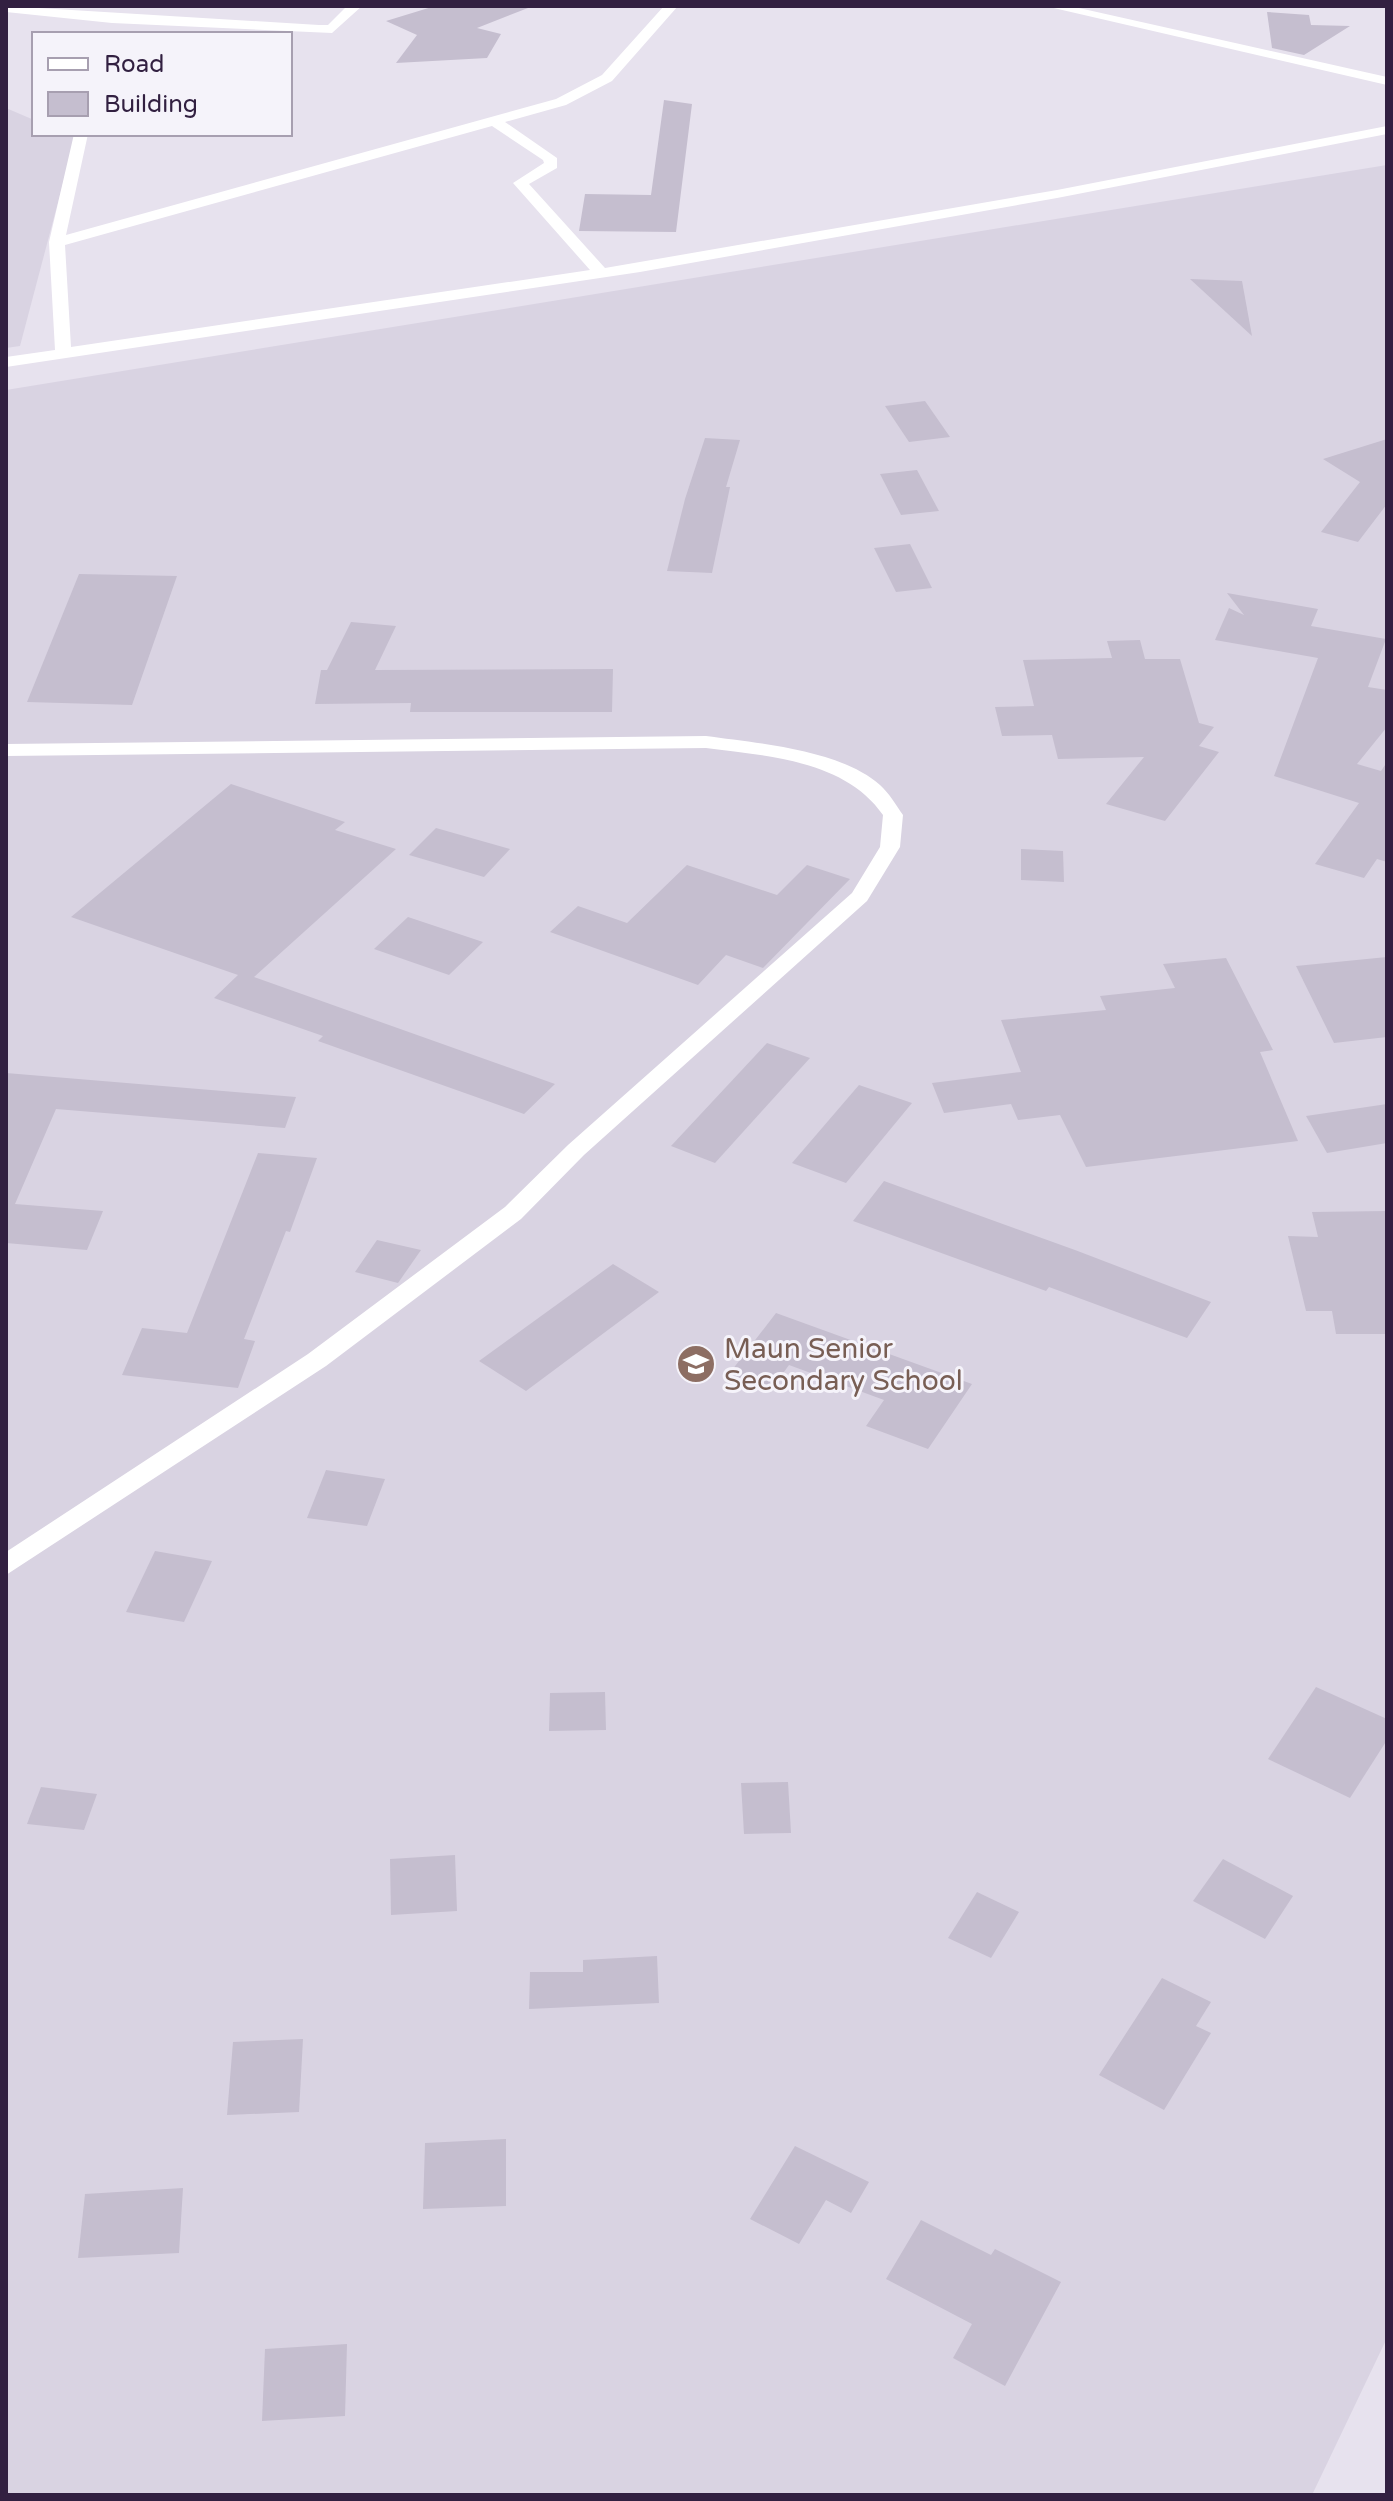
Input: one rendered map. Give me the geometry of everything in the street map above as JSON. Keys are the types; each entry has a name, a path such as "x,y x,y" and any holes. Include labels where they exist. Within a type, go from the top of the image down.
{"street":[{"path":"6,8 115,12 332,29 355,6"},
{"path":"663,6 670,6"},
{"path":"57,242 561,102 607,78 670,6"},
{"path":"1052,6 1387,81"},
{"path":"107,32 115,12"},
{"path":"496,122 550,158 552,165 548,170 520,183 601,273"},
{"path":"6,362 601,273 1057,194 1387,130"},
{"path":"63,354 57,242 81,136"},
{"path":"6,750 706,742 772,751 831,769 872,788 893,815 890,847 860,897 576,1150 513,1213 317,1360 6,1565"}],"shaded area":[{"path":"6,108 32,119 32,136 75,138 20,346 6,348"},
{"name":"Maun Senior Secondary School","path":"1387,165 1387,2338 1312,2495 6,2495 6,390"}],"building":[{"path":"435,6 528,8 477,28 501,34 487,58 396,63 417,35 386,21"},
{"path":"1267,12 1309,15 1311,25 1350,26 1304,55 1272,48"},
{"path":"664,100 692,104 676,232 579,231 585,194 651,195"},
{"path":"1190,279 1242,281 1252,336"},
{"path":"925,401 950,437 909,442 885,406"},
{"path":"705,438 740,440 726,487 730,487 712,573 667,571 685,499"},
{"path":"1387,439 1387,504 1358,542 1321,532 1360,482 1323,459"},
{"path":"917,470 939,511 901,515 880,474"},
{"path":"910,544 932,588 896,592 874,548"},
{"path":"79,574 177,576 132,705 27,702"},
{"path":"1227,593 1318,609 1311,626 1386,639 1368,687 1387,690 1387,727 1357,764 1381,771 1387,762 1387,862 1377,859 1364,878 1315,864 1359,803 1274,776 1318,658 1215,640 1229,608 1244,615"},
{"path":"351,622 396,626 375,670 613,669 612,712 410,712 411,703 315,704 321,670 327,670"},
{"path":"1140,640 1145,659 1180,659 1199,723 1214,727 1199,746 1219,752 1165,821 1106,804 1144,757 1058,759 1052,735 1002,736 995,707 1034,706 1023,660 1112,658 1107,641"},
{"path":"231,784 345,822 335,830 396,849 254,977 555,1084 524,1114 318,1041 323,1036 214,998 238,975 71,917"},
{"path":"436,828 510,849 484,877 409,855"},
{"path":"1021,849 1063,851 1064,882 1021,880"},
{"path":"687,865 777,895 807,865 850,879 763,968 726,955 698,985 550,932 578,906 627,923"},
{"path":"408,917 483,942 449,975 374,949"},
{"path":"1387,957 1387,1037 1334,1043 1296,966"},
{"path":"1226,958 1273,1050 1260,1052 1298,1141 1086,1167 1060,1115 1018,1120 1011,1104 944,1113 932,1083 1021,1072 1001,1020 1106,1010 1100,996 1175,988 1163,964"},
{"path":"767,1043 810,1058 715,1163 671,1146"},
{"path":"6,1073 296,1097 285,1128 56,1109 15,1204 103,1211 87,1250 6,1243"},
{"path":"859,1085 912,1103 846,1183 792,1163"},
{"path":"1387,1104 1387,1143 1327,1153 1306,1116"},
{"path":"258,1153 317,1158 290,1232 286,1231 244,1339 255,1341 238,1388 122,1375 142,1328 187,1333"},
{"path":"884,1181 1211,1302 1187,1338 1049,1287 1046,1291 853,1221"},
{"path":"1387,1211 1387,1334 1336,1334 1332,1311 1306,1311 1288,1236 1318,1237 1312,1212"},
{"path":"377,1240 421,1250 398,1283 355,1272"},
{"path":"613,1264 659,1292 526,1391 479,1361"},
{"path":"776,1313 972,1384 928,1449 866,1426 884,1400 789,1365 771,1390 729,1374"},
{"path":"326,1470 385,1479 367,1526 307,1518"},
{"path":"155,1551 212,1561 184,1622 126,1612"},
{"path":"1316,1687 1387,1719 1387,1740 1350,1798 1268,1759"},
{"path":"605,1692 606,1730 549,1731 550,1693"},
{"path":"788,1782 791,1833 744,1834 741,1783"},
{"path":"41,1787 97,1794 84,1830 27,1824"},
{"path":"455,1855 457,1911 391,1915 390,1859"},
{"path":"1223,1859 1293,1896 1265,1939 1193,1901"},
{"path":"977,1892 1019,1912 991,1958 948,1938"},
{"path":"657,1956 659,2003 529,2009 530,1972 583,1972 583,1960"},
{"path":"1162,1978 1211,2002 1196,2026 1211,2033 1164,2110 1099,2075"},
{"path":"303,2039 299,2112 227,2115 233,2042"},
{"path":"506,2139 506,2206 423,2209 425,2143"},
{"path":"795,2146 869,2182 851,2213 826,2200 799,2244 750,2219"},
{"path":"183,2188 179,2253 78,2258 85,2194"},
{"path":"921,2220 991,2255 995,2249 1061,2282 1005,2386 953,2358 972,2324 886,2279"},
{"path":"347,2344 345,2416 262,2421 265,2349"}],"place":[{"name":"Maun Senior Secondary School","path":"696,1364"}]}
